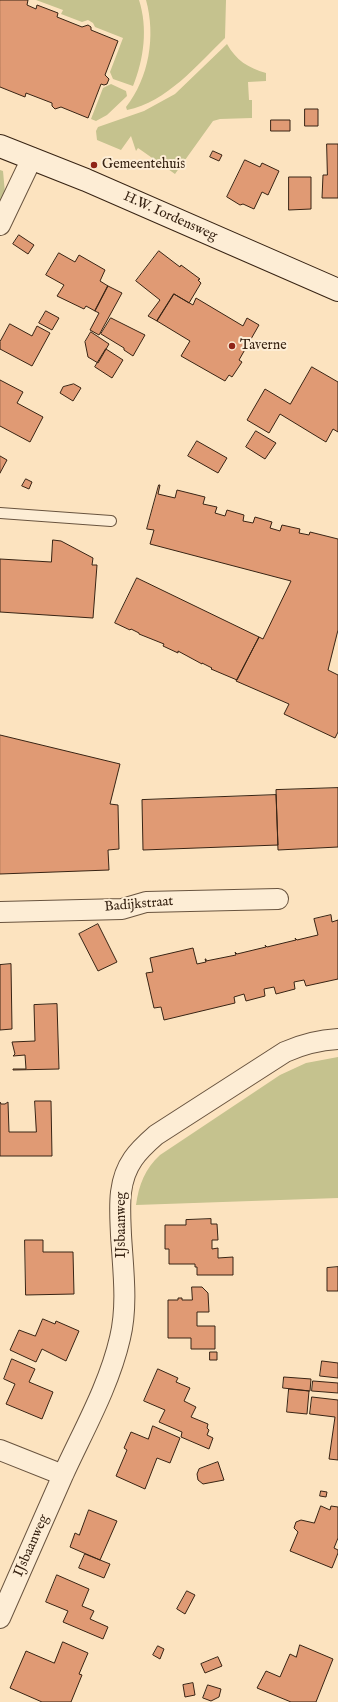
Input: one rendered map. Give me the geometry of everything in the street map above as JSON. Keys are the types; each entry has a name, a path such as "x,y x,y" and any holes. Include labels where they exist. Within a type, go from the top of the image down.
{"main road":[{"name":"H.W. Iordensweg","path":"0,146 86,180 338,290"}],"street":[{"path":"0,225 32,158"},
{"name":"Badijkstraat","path":"0,912 122,909 146,902 278,899"},
{"name":"IJsbaanweg","path":"0,1618 113,1366 125,1313 120,1191 126,1171 133,1158 156,1135 285,1052 298,1046 313,1042 338,1039"},
{"path":"0,1450 63,1475"}],"lane":[{"path":"0,513 110,521"}],"shaded area":[{"path":"36,0 139,0 142,11 144,43 140,65 133,86 113,79 110,72 123,38 95,27 93,23 88,20 82,22 61,14 63,10"},
{"path":"146,0 226,0 225,38 192,71 168,91 142,106 127,110 126,107 134,96 140,83 148,56 150,28"},
{"path":"227,44 234,55 243,63 266,73 266,81 248,82 249,100 252,100 252,118 220,119 213,121 175,174 138,148 136,151 131,136 121,150 97,140 96,131 98,127 144,111 175,94"},
{"path":"111,84 126,91 127,96 107,115 96,121 91,119 103,88"},
{"path":"0,170 3,171 5,193 0,204"},
{"path":"338,1057 338,1198 136,1205 139,1190 144,1177 150,1166 160,1155 280,1075 306,1063"}],"building":[{"path":"0,0 28,0 27,5 36,9 37,5 58,13 57,17 82,27 88,25 91,27 91,30 118,41 105,75 109,79 107,84 101,84 88,118 61,107 55,109 52,106 52,103 26,93 25,97 0,87"},
{"path":"305,109 318,109 318,126 305,126"},
{"path":"271,120 290,120 290,131 271,131"},
{"path":"327,144 338,144 338,198 322,198 323,175 327,175"},
{"path":"213,151 222,155 219,161 210,157"},
{"path":"245,160 260,167 262,163 279,171 268,195 262,192 254,209 243,204 240,205 227,197"},
{"path":"289,177 311,177 311,209 289,210"},
{"path":"19,235 34,245 28,254 13,244"},
{"path":"159,251 180,267 181,265 200,279 198,280 201,283 189,303 174,294 157,321 148,316 160,300 136,281"},
{"path":"59,253 75,262 79,255 105,270 100,281 108,286 95,311 86,306 84,309 57,296 64,285 46,275"},
{"path":"108,286 122,293 99,335 90,330 99,313 95,311"},
{"path":"174,294 193,305 196,298 243,326 247,318 259,325 239,360 242,362 232,377 229,375 225,381 181,356 190,341 157,321"},
{"path":"46,311 59,318 52,330 39,323"},
{"path":"111,318 145,335 133,356 124,350 124,348 101,334"},
{"path":"10,324 32,336 37,326 50,333 32,366 0,349 0,342"},
{"path":"91,332 109,344 98,363 88,357 85,342"},
{"path":"106,349 123,360 112,378 95,367"},
{"path":"312,367 338,382 338,432 333,429 326,442 280,414 269,433 247,420 265,389 290,404"},
{"path":"0,380 23,392 17,403 43,417 30,442 0,426"},
{"path":"74,384 81,388 73,401 60,393 63,387"},
{"path":"256,431 276,443 265,459 246,447"},
{"path":"197,441 227,458 218,473 188,456"},
{"path":"0,456 7,460 0,473"},
{"path":"26,479 32,482 29,489 22,486"},
{"path":"159,485 158,494 175,498 177,490 205,497 203,504 217,507 215,513 225,516 227,510 244,515 243,521 253,523 255,517 272,522 270,528 280,531 282,525 300,529 299,533 309,535 310,532 338,539 338,630 328,670 338,675 338,732 335,738 284,714 289,704 236,681 259,637 263,639 291,581 150,544 154,530 147,529"},
{"path":"53,540 61,541 93,558 92,565 97,565 93,618 0,612 0,559 51,562"},
{"path":"137,578 259,637 237,680 211,669 212,668 178,651 178,653 163,646 164,644 115,623"},
{"path":"0,735 120,764 110,804 118,805 119,849 108,850 109,870 0,874"},
{"path":"338,788 338,847 278,850 276,790"},
{"path":"276,795 278,845 143,850 142,800"},
{"path":"331,915 332,922 338,920 338,979 306,986 304,980 294,982 295,989 276,994 274,987 264,989 265,996 246,1001 244,994 234,997 235,1003 164,1020 161,1007 154,1008 146,973 153,972 150,958 193,948 197,964 206,962 205,959 206,961 236,955 235,952 237,954 266,947 265,945 267,947 296,940 295,938 297,940 318,935 314,919"},
{"path":"98,924 117,962 98,971 79,934"},
{"path":"11,964 12,1029 0,1030 0,965"},
{"path":"57,1004 59,1069 13,1070 26,1069 25,1055 13,1056 15,1054 12,1042 35,1041 34,1005"},
{"path":"35,1101 51,1101 52,1156 0,1156 0,1102 1,1104 5,1104 8,1102 9,1132 36,1132"},
{"path":"211,1219 211,1224 217,1224 218,1240 212,1240 212,1249 218,1248 218,1258 233,1257 233,1275 197,1275 197,1267 195,1267 195,1264 169,1264 169,1249 165,1249 165,1225 186,1225 186,1220"},
{"path":"25,1240 43,1240 43,1252 73,1252 74,1294 26,1295"},
{"path":"338,1267 338,1291 327,1291 327,1268"},
{"path":"192,1287 202,1287 208,1293 209,1312 197,1312 197,1326 215,1326 215,1349 191,1349 191,1338 168,1338 168,1300 178,1300 178,1298 182,1298 182,1300 192,1300"},
{"path":"43,1319 55,1324 56,1321 79,1331 66,1361 42,1349 36,1362 10,1350 19,1330 35,1336"},
{"path":"210,1352 217,1352 217,1360 210,1360"},
{"path":"12,1359 35,1369 29,1382 53,1392 42,1419 6,1404 15,1384 4,1379"},
{"path":"322,1361 338,1363 338,1378 320,1376"},
{"path":"158,1369 178,1378 176,1382 190,1388 184,1401 196,1407 191,1417 208,1424 207,1428 209,1430 207,1435 213,1438 209,1449 181,1437 182,1432 159,1422 165,1410 144,1401"},
{"path":"284,1377 311,1379 310,1391 283,1388"},
{"path":"313,1381 338,1383 338,1393 312,1391"},
{"path":"289,1389 309,1391 307,1414 287,1412"},
{"path":"312,1397 338,1400 338,1460 329,1459 335,1417 310,1414"},
{"path":"153,1426 180,1438 170,1463 157,1458 145,1489 116,1476 127,1450 124,1448 131,1432 148,1439"},
{"path":"218,1462 224,1480 203,1484 198,1480 197,1474 199,1469"},
{"path":"321,1491 327,1492 326,1497 320,1496"},
{"path":"321,1506 330,1510 331,1506 338,1507 338,1538 334,1548 338,1550 338,1553 332,1568 290,1551 298,1532 294,1528 296,1522 301,1520 314,1523"},
{"path":"89,1510 117,1521 100,1560 70,1547 75,1533 79,1535"},
{"path":"85,1554 110,1564 104,1578 79,1568"},
{"path":"57,1575 89,1589 82,1606 94,1611 90,1619 108,1627 103,1639 63,1622 68,1611 46,1602"},
{"path":"187,1591 195,1595 185,1614 177,1609"},
{"path":"63,1642 88,1653 79,1674 82,1675 71,1702 42,1702 10,1688 26,1651 54,1663"},
{"path":"300,1645 333,1659 316,1702 291,1702 257,1688 266,1671 280,1677 290,1654 296,1657"},
{"path":"158,1646 164,1649 160,1659 153,1655"},
{"path":"218,1657 222,1666 205,1673 201,1664"},
{"path":"193,1683 195,1695 185,1697 183,1685"},
{"path":"208,1685 221,1689 219,1697 211,1701 203,1698"}],"place":[{"name":"Gemeentehuis","path":"94,165"},
{"name":"Taverne","path":"232,346"}]}
